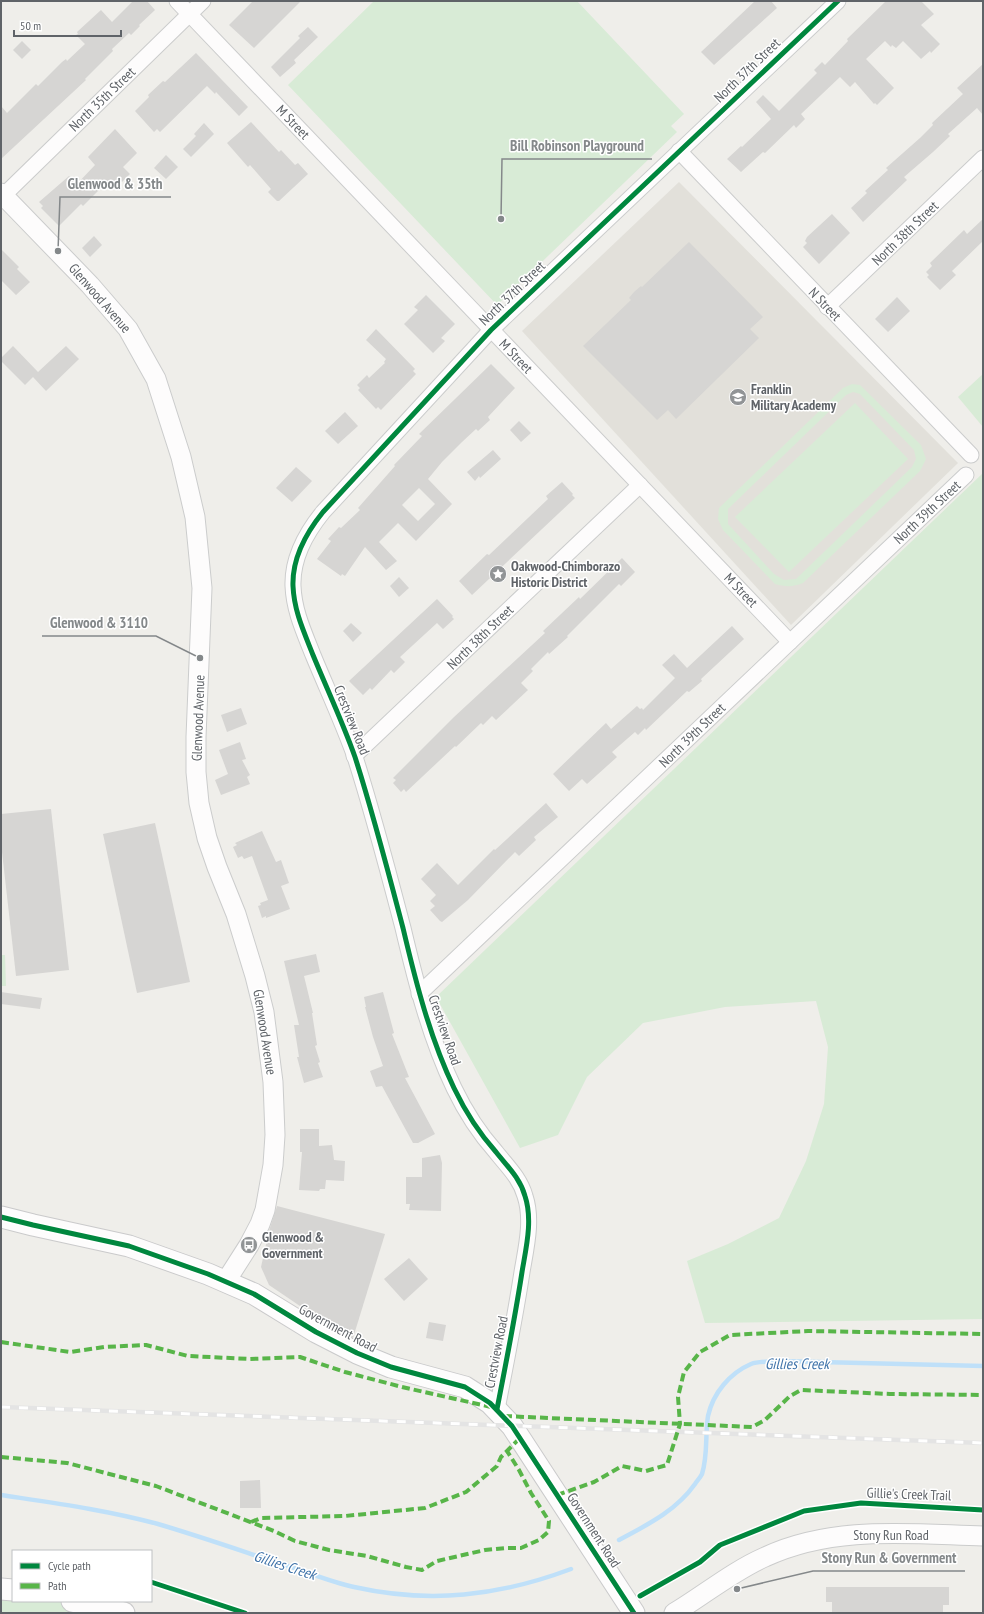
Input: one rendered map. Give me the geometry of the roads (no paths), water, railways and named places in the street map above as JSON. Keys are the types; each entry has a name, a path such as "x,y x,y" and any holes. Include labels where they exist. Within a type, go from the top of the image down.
{"main road":[{"name":"Government Road","path":"1,1217 129,1246 164,1257 254,1294 346,1349 391,1367 465,1387 485,1398 497,1409 516,1432 634,1613"},
{"path":"1,1589 12,1590"},
{"path":"76,1602 124,1613"}],"street":[{"name":"M Street","path":"176,1 790,642"},
{"name":"North 35th Street","path":"2,196 203,1"},
{"name":"North 37th Street","path":"311,650 298,616 293,584 295,567 300,550 306,536 323,512 491,330 838,1"},
{"name":"N Street","path":"679,151 971,456"},
{"name":"North 38th Street","path":"828,307 983,158"},
{"name":"Glenwood Avenue","path":"2,196 90,285 128,328 156,379 181,457 195,517 202,588 196,737 196,772 199,803 207,838 236,914 255,976 264,1012 273,1082 273,1165 264,1210 260,1224 249,1245 226,1282"},
{"name":"North 39th Street","path":"419,994 966,475"},
{"name":"North 38th Street","path":"354,756 640,484"},
{"name":"Crestview Road","path":"311,650 354,756 387,869 419,994 445,1068 455,1091 476,1126 511,1170 526,1196 528,1208 528,1232 515,1319 497,1409"},
{"name":"Stony Run Road","path":"674,1613 764,1557 795,1545 817,1539 852,1534 878,1533 983,1536"}],"waterway":[{"name":"Gillies Creek","path":"619,1540 670,1510 687,1494 702,1474 704,1467 708,1416 714,1399 729,1378 751,1364 779,1361 983,1366"},
{"name":"Gillies Creek","path":"1,1495 80,1507 139,1519 194,1535 333,1581 354,1587 382,1592 437,1596 491,1591 517,1586 571,1569"}],"railway":[{"path":"1,1407 983,1443"}],"place":[{"name":"Bill Robinson Playground","path":"501,219"},
{"name":"Glenwood & 35th","path":"58,251"},
{"name":"Franklin Military Academy","path":"738,397"},
{"name":"Oakwood-Chimborazo Historic District","path":"498,574"},
{"name":"Glenwood & 3110","path":"200,658"},
{"name":"Glenwood & Government","path":"249,1245"},
{"name":"Stony Run & Government","path":"737,1589"}]}
